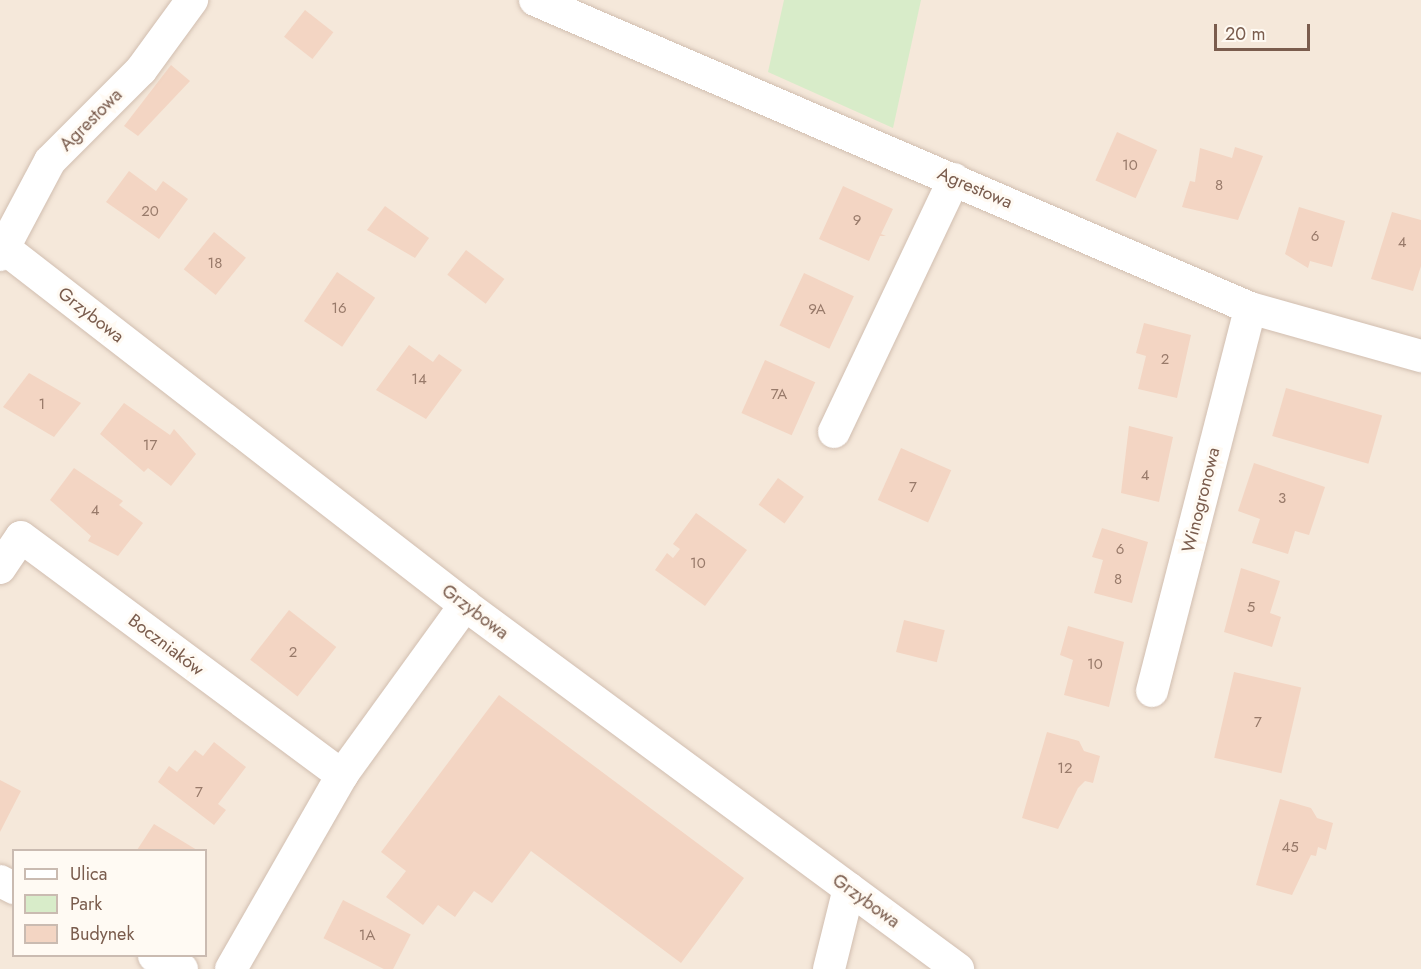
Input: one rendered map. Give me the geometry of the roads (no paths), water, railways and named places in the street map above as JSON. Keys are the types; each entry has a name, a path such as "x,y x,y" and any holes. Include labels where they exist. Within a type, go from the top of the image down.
{"street":[{"name":"Agrestowa","path":"2,250 50,161 141,70 192,0"},
{"name":"Agrestowa","path":"535,0 1250,308 1421,356"},
{"path":"834,432 954,179"},
{"name":"Grzybowa","path":"2,250 465,605 958,969"},
{"name":"Winogronowa","path":"1152,692 1250,308"},
{"name":"Boczniaków","path":"0,568 21,537 342,775"},
{"path":"231,969 342,775 465,605"},
{"path":"829,969 849,888"},
{"path":"156,957 182,969"}]}
